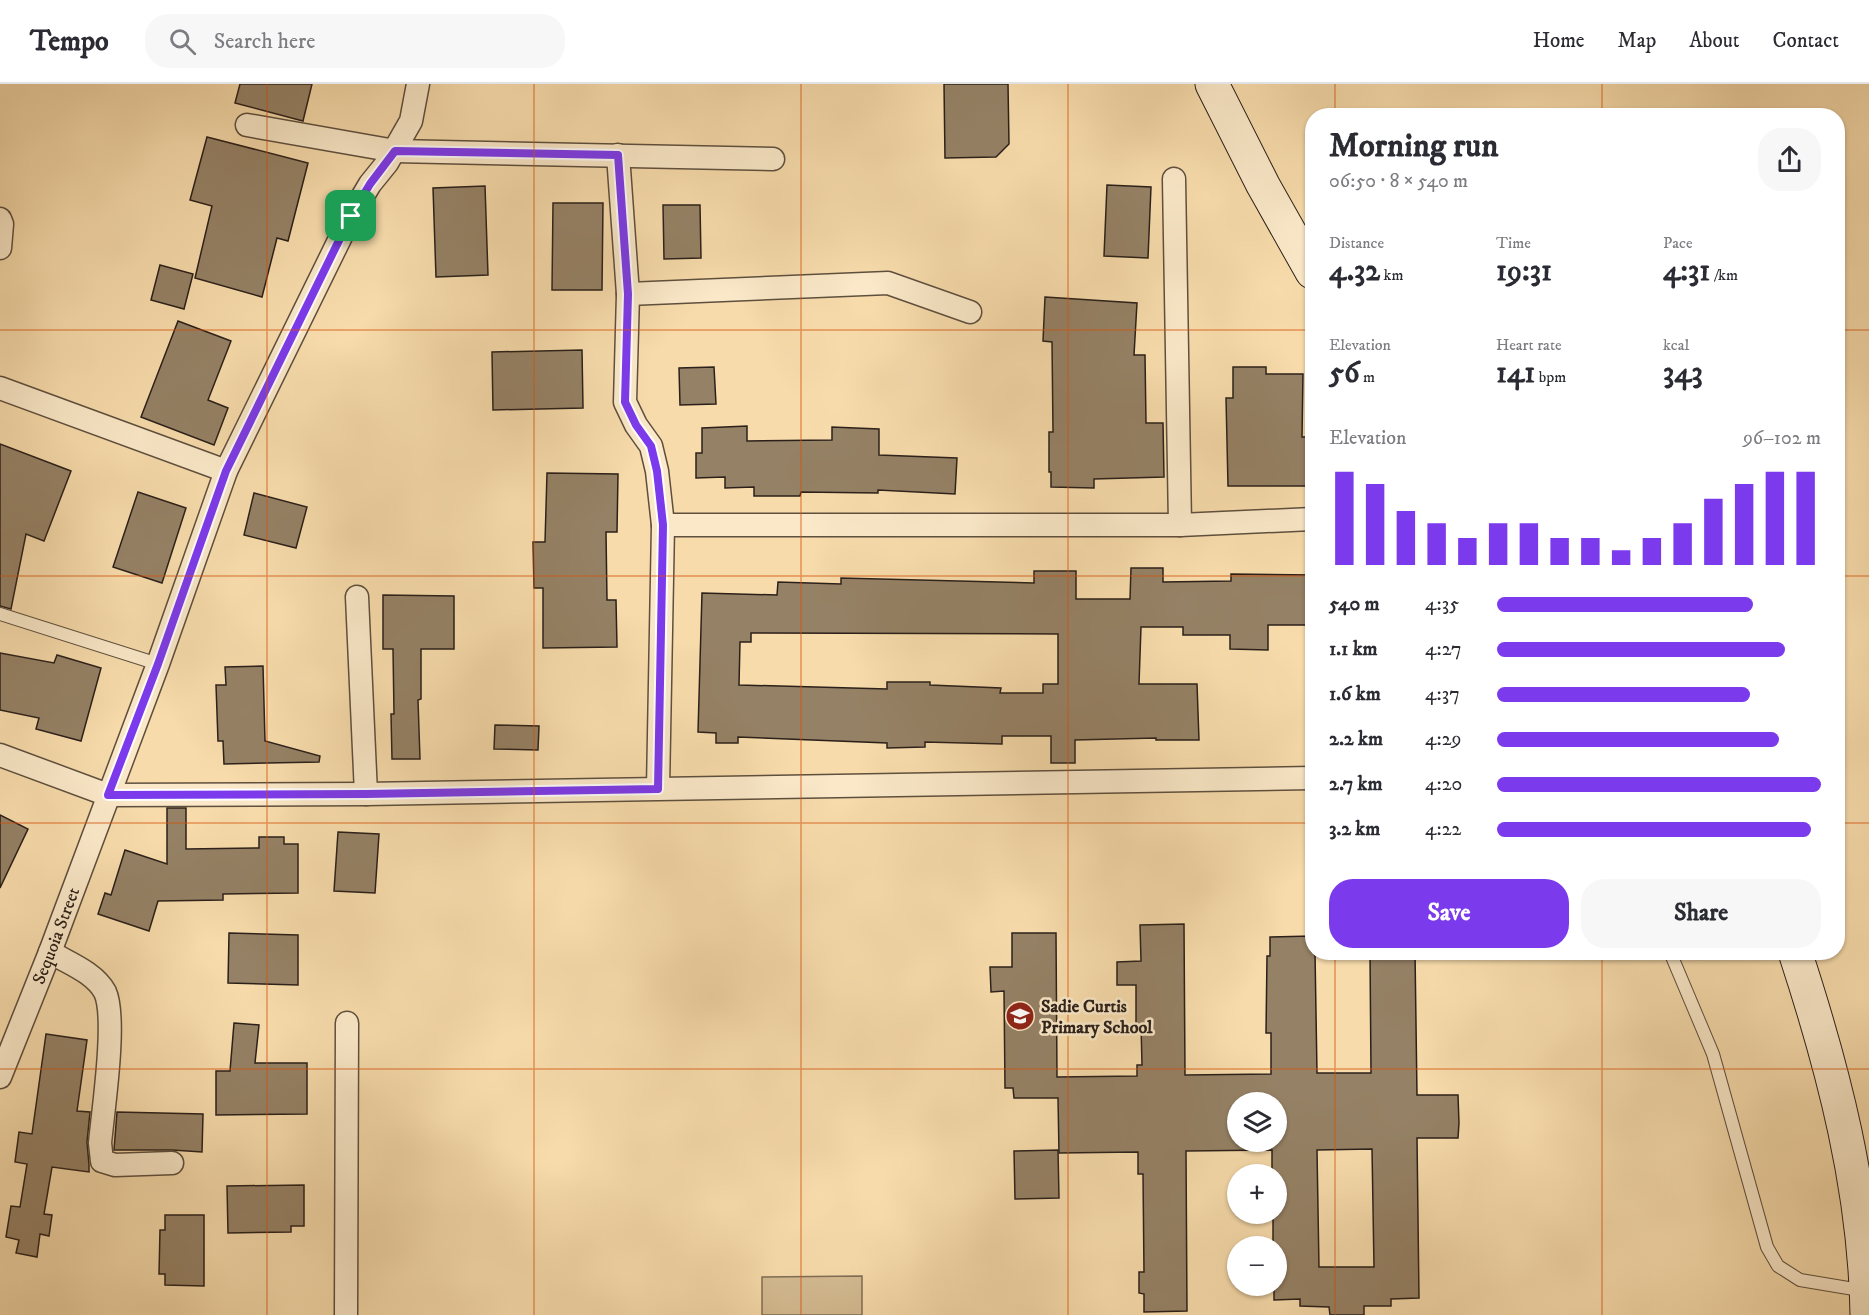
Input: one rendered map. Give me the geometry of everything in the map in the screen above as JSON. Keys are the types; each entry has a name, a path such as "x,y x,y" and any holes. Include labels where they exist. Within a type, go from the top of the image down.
{"main road":[{"path":"1212,84 1263,185 1305,260"},
{"path":"1798,960 1822,1034 1845,1128 1860,1208 1867,1303"}],"street":[{"name":"Sequoia Street","path":"0,1077 50,952 158,664 226,471 351,216 370,184 395,151 411,121 418,84"},
{"path":"247,125 395,151 773,159"},
{"path":"618,155 628,294 625,402 636,425 651,446 657,471 663,525 658,789"},
{"path":"1174,179 1180,525"},
{"path":"0,219 2,224 0,248"},
{"path":"628,294 888,283 970,312"},
{"path":"0,388 226,471"},
{"path":"663,525 1180,525 1305,519"},
{"path":"357,597 366,794"},
{"path":"0,755 108,795 366,794 1305,778"},
{"path":"50,952 92,976 105,993 110,1029 100,1143 102,1161 115,1165 172,1163"},
{"path":"346,1315 347,1023"}],"lane":[{"path":"0,614 158,664"},
{"path":"1673,960 1713,1054 1767,1247 1778,1266 1800,1280 1867,1303"}],"shaded area":[{"path":"862,1276 862,1315 762,1315 762,1277"}],"building":[{"path":"240,84 312,84 303,121 235,103"},
{"path":"944,84 1008,84 1009,144 996,157 945,158"},
{"path":"207,137 308,163 288,241 277,238 262,297 195,278 212,206 190,200"},
{"path":"1107,185 1151,187 1148,258 1104,256"},
{"path":"485,186 488,275 436,277 433,188"},
{"path":"553,203 603,203 602,290 552,290"},
{"path":"663,205 700,205 701,258 664,259"},
{"path":"160,265 193,274 184,309 151,300"},
{"path":"1045,297 1137,303 1134,355 1145,355 1146,423 1163,423 1164,477 1094,479 1094,488 1051,487 1049,432 1053,432 1052,342 1043,341"},
{"path":"178,321 231,341 208,400 228,408 214,445 141,417"},
{"path":"582,350 583,408 493,410 492,352"},
{"path":"714,367 716,404 680,405 679,368"},
{"path":"1233,367 1266,367 1266,374 1303,374 1302,437 1305,437 1305,486 1228,486 1226,398 1233,398"},
{"path":"747,426 747,441 832,440 832,427 879,429 879,455 957,458 955,494 878,490 878,493 801,492 800,496 754,496 754,487 725,488 725,477 696,478 696,453 702,453 702,428"},
{"path":"0,444 71,471 44,541 26,534 11,609 0,606"},
{"path":"547,473 618,474 617,532 606,532 607,600 616,600 617,647 543,648 543,588 534,588 533,542 545,542"},
{"path":"138,492 186,508 162,583 113,567"},
{"path":"254,493 307,507 296,548 244,535"},
{"path":"1131,568 1163,568 1163,582 1231,581 1231,574 1305,575 1305,625 1268,625 1268,650 1230,649 1230,635 1183,635 1183,627 1141,627 1139,684 1197,684 1199,740 1156,740 1156,738 1075,740 1075,763 1051,763 1051,736 1002,736 1002,744 925,742 925,747 887,748 887,743 738,737 738,743 716,743 716,733 698,732 702,593 777,595 778,582 841,584 841,578 1034,583 1034,571 1076,571 1076,599 1130,599","holes":["751,633 1058,634 1058,684 1043,684 1043,693 1000,693 1001,688 930,685 930,682 887,682 887,689 739,685 740,642 751,642"]},
{"path":"383,595 454,596 454,649 421,649 421,699 418,700 420,759 392,759 393,649 383,649"},
{"path":"0,653 54,663 57,655 101,668 81,741 36,729 39,718 0,710"},
{"path":"263,666 265,741 320,756 319,762 224,764 223,741 218,741 216,685 226,685 225,667"},
{"path":"495,725 539,726 538,750 494,749"},
{"path":"167,808 186,808 186,849 259,848 259,837 284,837 284,844 298,844 298,893 223,894 223,900 158,901 149,931 98,914 105,893 111,895 125,850 167,864"},
{"path":"0,815 28,829 0,888"},
{"path":"338,832 379,834 375,893 334,891"},
{"path":"1184,924 1185,1075 1271,1074 1271,1033 1266,1033 1267,956 1270,956 1270,937 1305,936 1305,960 1315,960 1317,1073 1371,1073 1370,960 1415,960 1417,1095 1458,1095 1459,1123 1458,1138 1417,1138 1419,1298 1391,1299 1391,1306 1364,1306 1364,1315 1330,1315 1329,1307 1300,1306 1300,1299 1274,1300 1274,1296 1287,1296 1287,1236 1273,1236 1273,1224 1287,1224 1287,1164 1272,1164 1272,1152 1287,1152 1287,1092 1227,1092 1227,1151 1186,1151 1187,1311 1144,1312 1144,1294 1139,1293 1139,1272 1144,1272 1143,1174 1138,1174 1138,1152 1059,1153 1058,1098 1014,1098 1013,1088 1005,1088 1004,991 991,992 990,967 1012,967 1012,933 1056,933 1057,1077 1137,1076 1137,1065 1142,1065 1141,1024 1136,1024 1136,985 1117,985 1117,962 1141,961 1140,925","holes":["1372,1149 1374,1267 1319,1267 1317,1150"]},
{"path":"229,933 298,935 298,985 228,983"},
{"path":"234,1023 259,1025 255,1063 307,1063 307,1114 216,1115 216,1071 230,1071"},
{"path":"46,1034 87,1040 77,1111 90,1112 87,1142 89,1172 52,1167 44,1214 52,1215 49,1236 40,1234 37,1257 16,1253 19,1240 6,1237 11,1206 20,1207 27,1164 15,1162 19,1132 32,1134"},
{"path":"117,1112 203,1114 202,1152 114,1150"},
{"path":"1058,1150 1059,1198 1015,1199 1014,1151"},
{"path":"304,1185 304,1226 291,1226 291,1232 228,1233 227,1186"},
{"path":"165,1215 204,1215 204,1286 165,1285 165,1274 159,1274 160,1230 165,1230"}],"place":[{"name":"Sadie Curtis Primary School","path":"1020,1016"}],"route":[{"path":"395,151 618,155 628,294 625,402 636,425 651,446 657,471 663,525 658,789 366,794 108,795 158,664 226,471 351,216 370,184 395,151"}]}
